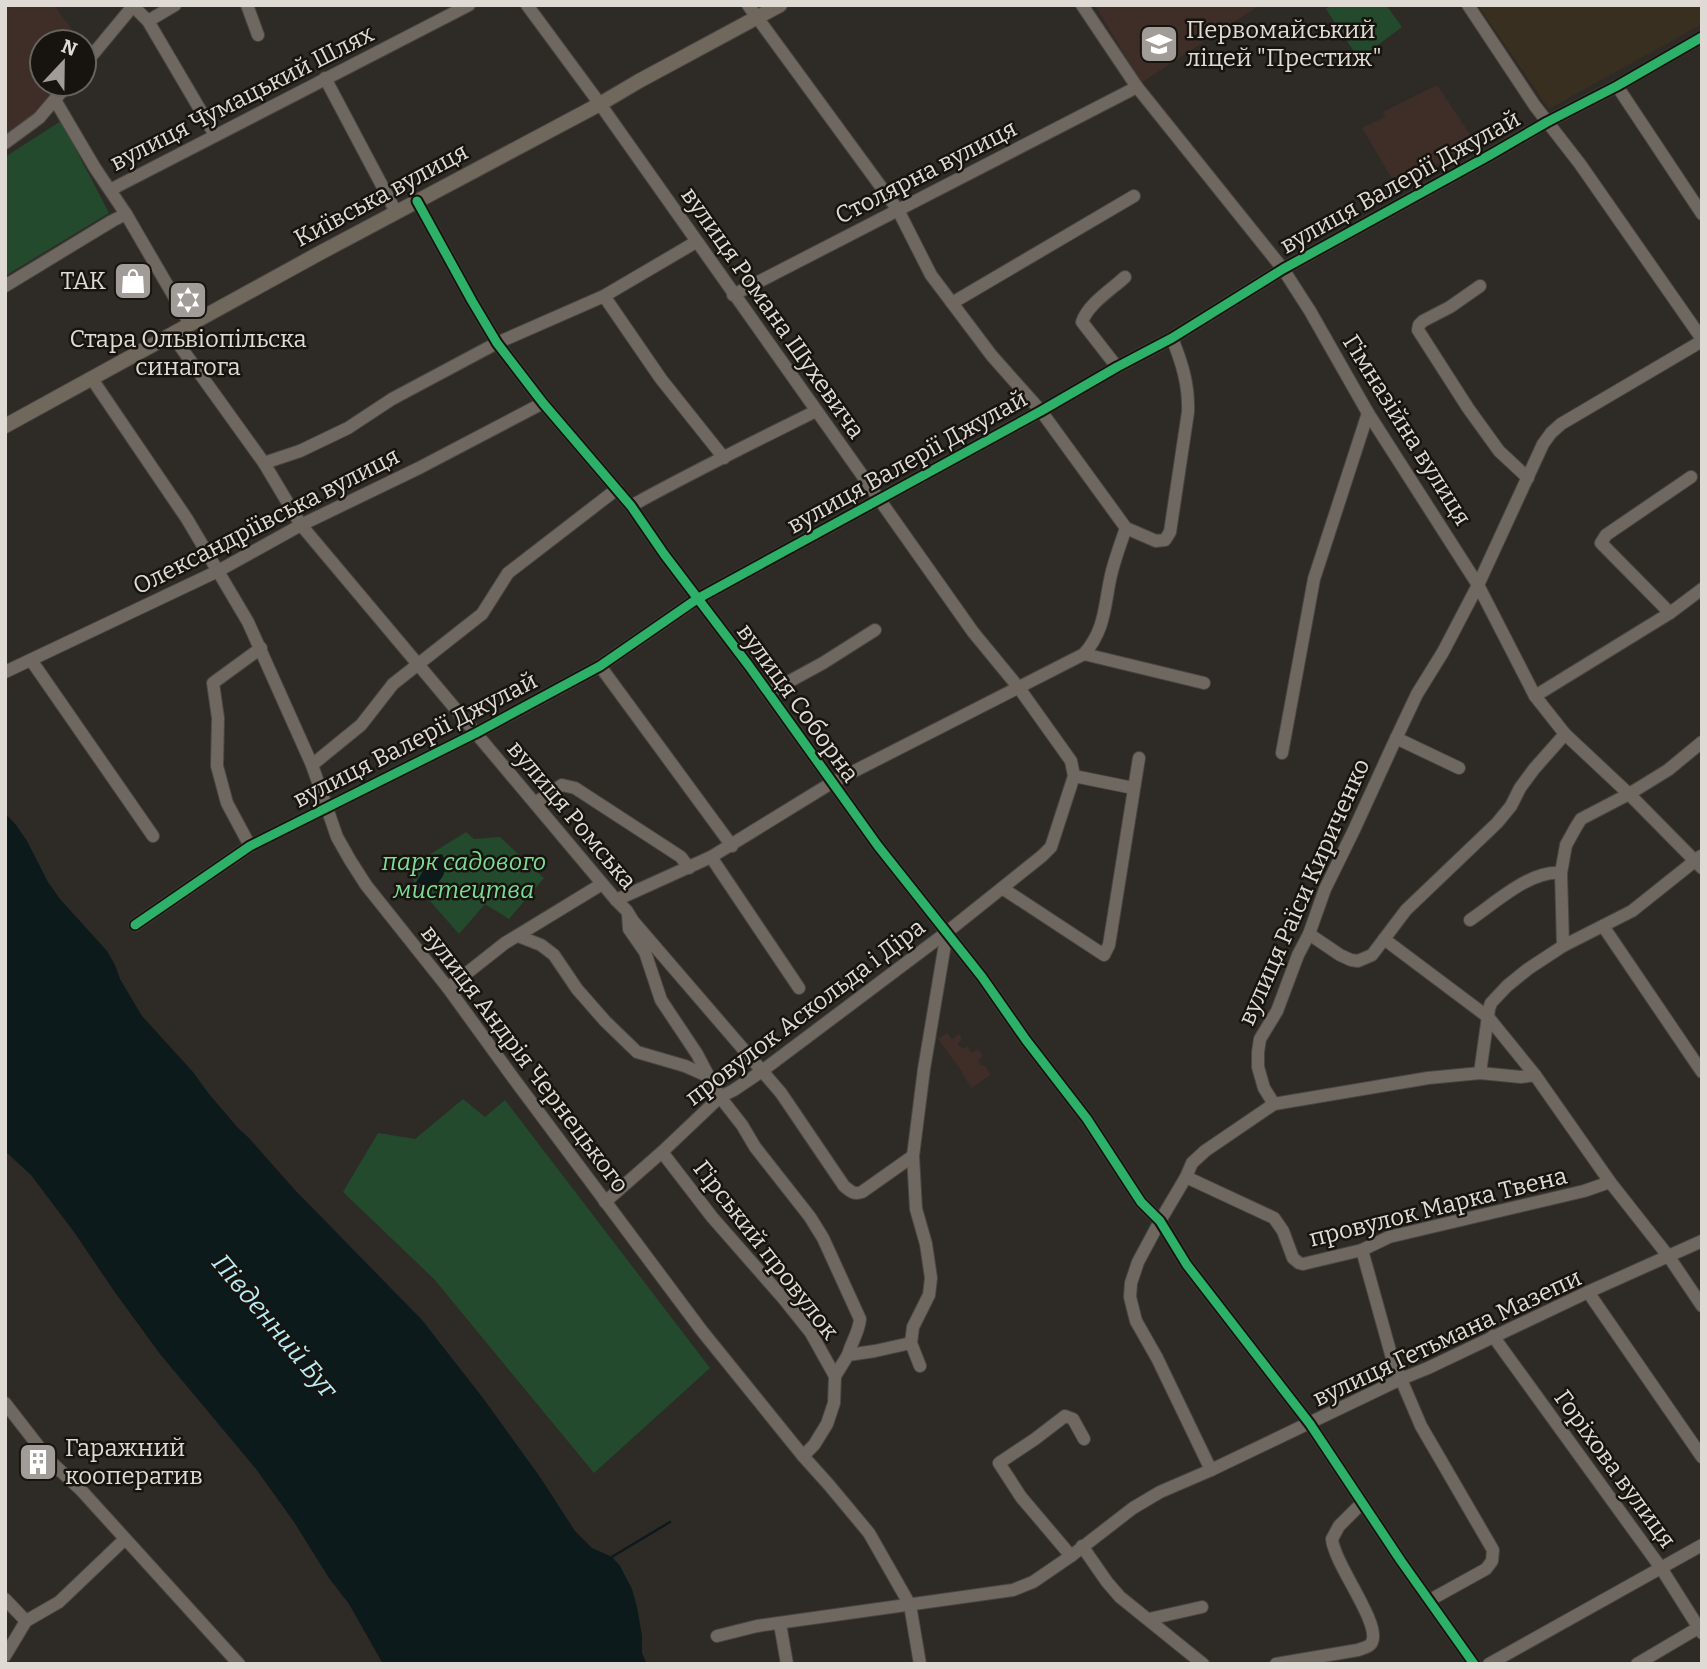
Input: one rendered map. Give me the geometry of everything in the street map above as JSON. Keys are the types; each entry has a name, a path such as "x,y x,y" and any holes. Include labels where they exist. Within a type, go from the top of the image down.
{"main road":[{"name":"Київська вулиця","path":"5,426 416,201 600,104 753,11 780,5"}],"street":[{"path":"148,21 175,5"},
{"path":"247,5 258,35"},
{"name":"вулиця Чумацький Шлях","path":"110,190 469,5"},
{"name":"вулиця Романа Шухевича","path":"527,5 974,632 1019,688 1071,761 1074,776"},
{"name":"Гімназійна вулиця","path":"1082,5 1137,87 1283,270 1310,311 1368,413 1478,585 1535,696 1565,734 1700,861"},
{"path":"1468,5 1702,340"},
{"path":"98,48 132,6 148,21 215,135"},
{"path":"753,11 898,210 931,275 992,356 1041,411 1126,528 1156,541 1165,540 1170,532 1188,412 1189,392 1182,362 1172,338"},
{"name":"вулиця Валерії Джулай","path":"135,925 250,846 476,733 600,666 697,599 1172,338 1283,270 1702,37"},
{"path":"325,78 396,212"},
{"path":"1617,86 1702,214"},
{"name":"Столярна вулиця","path":"733,295 1137,87"},
{"path":"5,143 39,118 55,100 127,214 190,324"},
{"path":"952,303 1134,196"},
{"name":"вулиця Соборна","path":"416,201 497,342 542,403 631,506 878,846 982,977 1087,1119 1141,1202 1160,1221 1187,1265 1310,1424 1401,1561 1474,1664"},
{"path":"5,286 127,214"},
{"path":"264,463 300,452 348,428 392,399 497,342 604,296 696,242"},
{"path":"1117,367 1082,322 1093,305 1125,278"},
{"path":"1480,286 1450,307 1423,321 1418,330 1499,451 1528,478"},
{"path":"604,296 661,379 724,458"},
{"name":"вулиця Ромська","path":"172,335 264,463 300,525 781,1093 844,1186 853,1193 862,1192 912,1156"},
{"name":"вулиця Раїси Кириченко","path":"1274,1104 1264,1088 1258,1067 1260,1039 1277,1011 1325,889 1396,738 1478,585 1543,444 1550,433 1561,424 1702,340"},
{"name":"вулиця Андрія Чернецького","path":"92,379 187,519 248,622 313,765 337,837 366,885 448,988 702,1331 869,1533 910,1605 920,1664"},
{"name":"Олександріївська вулиця","path":"5,672 218,571 300,525 419,468 542,403"},
{"path":"631,506 816,411"},
{"path":"1282,752 1314,579 1368,413"},
{"path":"1670,613 1601,543 1606,535 1691,477"},
{"path":"313,765 361,725 393,684 482,614 508,573 617,489"},
{"path":"616,900 732,846 833,782 1084,654 1092,645 1101,626 1112,571 1126,528"},
{"path":"1535,696 1670,613 1702,589"},
{"path":"768,693 875,630"},
{"path":"250,846 227,803 217,766 218,718 212,683 261,648"},
{"path":"1084,654 1204,683"},
{"path":"31,660 153,836"},
{"path":"600,666 732,846"},
{"path":"1309,934 1340,955 1358,961 1372,956 1406,910 1497,823 1534,769 1565,734"},
{"name":"вулиця Раїси Кириченко","path":"1396,738 1459,768"},
{"path":"1563,946 1561,873 1570,835 1581,819 1629,794 1668,769 1702,742"},
{"path":"1133,788 1074,776 1051,847 1002,888 1104,955 1109,945 1139,758"},
{"path":"535,803 562,785 575,788 681,857 689,867"},
{"path":"711,857 799,988"},
{"path":"1480,1073 1491,1003 1507,986 1563,946 1632,911 1700,861"},
{"path":"1469,920 1518,886 1538,876 1552,872 1561,873"},
{"path":"448,988 506,943 602,884"},
{"name":"провулок Аскольда і Діра","path":"605,1202 720,1097 762,1071 1002,888"},
{"path":"627,911 629,929 645,952 661,1000 697,1054 720,1097 810,1217 823,1238 860,1319 860,1327 848,1355 835,1376 834,1403 827,1424 814,1445 803,1456"},
{"path":"1603,926 1702,1072"},
{"path":"920,1366 911,1343 913,1327 929,1295 932,1278 916,1209 912,1156 947,932"},
{"path":"518,936 541,945 554,955 577,989 637,1052 685,1066 709,1077"},
{"path":"1384,939 1488,1017 1535,1075 1702,1306"},
{"path":"1211,1470 1157,1358 1136,1321 1129,1297 1138,1262 1192,1163 1205,1151 1274,1104 1428,1077 1480,1073 1521,1077 1535,1075"},
{"name":"Гірський провулок","path":"662,1152 712,1217 811,1333 835,1376"},
{"name":"провулок Марка Твена","path":"1186,1177 1274,1218 1283,1231 1293,1258 1303,1264 1362,1250 1389,1237 1558,1198 1610,1182"},
{"name":"вулиця Гетьмана Мазепи","path":"717,1636 757,1626 1013,1590 1033,1582 1133,1508 1160,1492 1702,1241"},
{"path":"1362,1250 1388,1346 1420,1426 1493,1550 1492,1561 1486,1569 1430,1600"},
{"path":"1588,1292 1702,1457"},
{"name":"Горіхова вулиця","path":"1493,1336 1661,1568 1700,1631 1637,1664"},
{"path":"848,1355 875,1352 911,1343"},
{"path":"5,1403 50,1461 81,1490 239,1664"},
{"path":"1070,1556 1021,1497 999,1463 1065,1416 1073,1419 1084,1439"},
{"path":"1276,1664 1358,1650 1372,1642 1374,1633 1367,1611 1335,1554 1332,1539 1339,1526 1362,1503"},
{"path":"5,1656 26,1621 59,1602 125,1539"},
{"path":"1489,1664 1702,1545"},
{"path":"1082,1546 1120,1597 1203,1664"},
{"path":"5,1599 26,1621"},
{"path":"1149,1619 1202,1606"},
{"path":"780,1624 787,1664"}],"shaded area":[{"path":"5,5 54,5 71,28 28,28 28,98 48,98 23,125 5,136"},
{"name":"Первомайський ліцей \"Престиж\"","path":"1095,5 1260,5 1141,83"},
{"path":"1478,5 1702,5 1702,24 1549,109"},
{"path":"1437,85 1475,142 1397,187 1362,128 1385,117 1383,112"},
{"path":"947,1033 952,1039 959,1034 962,1039 957,1044 963,1049 967,1046 972,1053 978,1049 983,1056 978,1061 991,1074 972,1088 938,1039"}],"green space":[{"path":"1331,5 1386,5 1402,27 1359,59 1326,9"},
{"path":"61,121 109,213 5,276 5,157"},
{"name":"парк садового мистецтва","path":"466,832 474,839 500,837 544,878 509,919 485,904 459,934 415,884 408,868"},
{"path":"463,1099 485,1117 505,1100 710,1368 594,1473 434,1279 343,1192 378,1133 415,1139"}],"water":[{"name":"Південний Буг","path":"5,813 27,841 60,899 107,951 142,1016 294,1189 422,1320 483,1398 575,1531 592,1548 612,1557 620,1566 632,1589 637,1607 642,1653 647,1664 383,1664 349,1604 256,1469 160,1354 31,1175 5,1151"},
{"path":"442,854 447,865 438,883 424,886 415,884 432,856"}],"waterway":[{"path":"610,1558 670,1522"}],"cycle path":[{"path":"135,925 250,846 476,733 600,666 697,599 1172,338 1283,269 1702,37"},
{"path":"417,201 497,343 543,403 631,506 878,846 982,977 1087,1119 1141,1202 1160,1221 1187,1265 1310,1424 1401,1561 1474,1664"}],"place":[{"name":"Первомайський ліцей \"Престиж\"","path":"1159,44"},
{"name":"ТАК","path":"133,281"},
{"name":"Стара Ольвіопільска синагога","path":"188,300"},
{"name":"Гаражний кооператив","path":"38,1462"}]}
